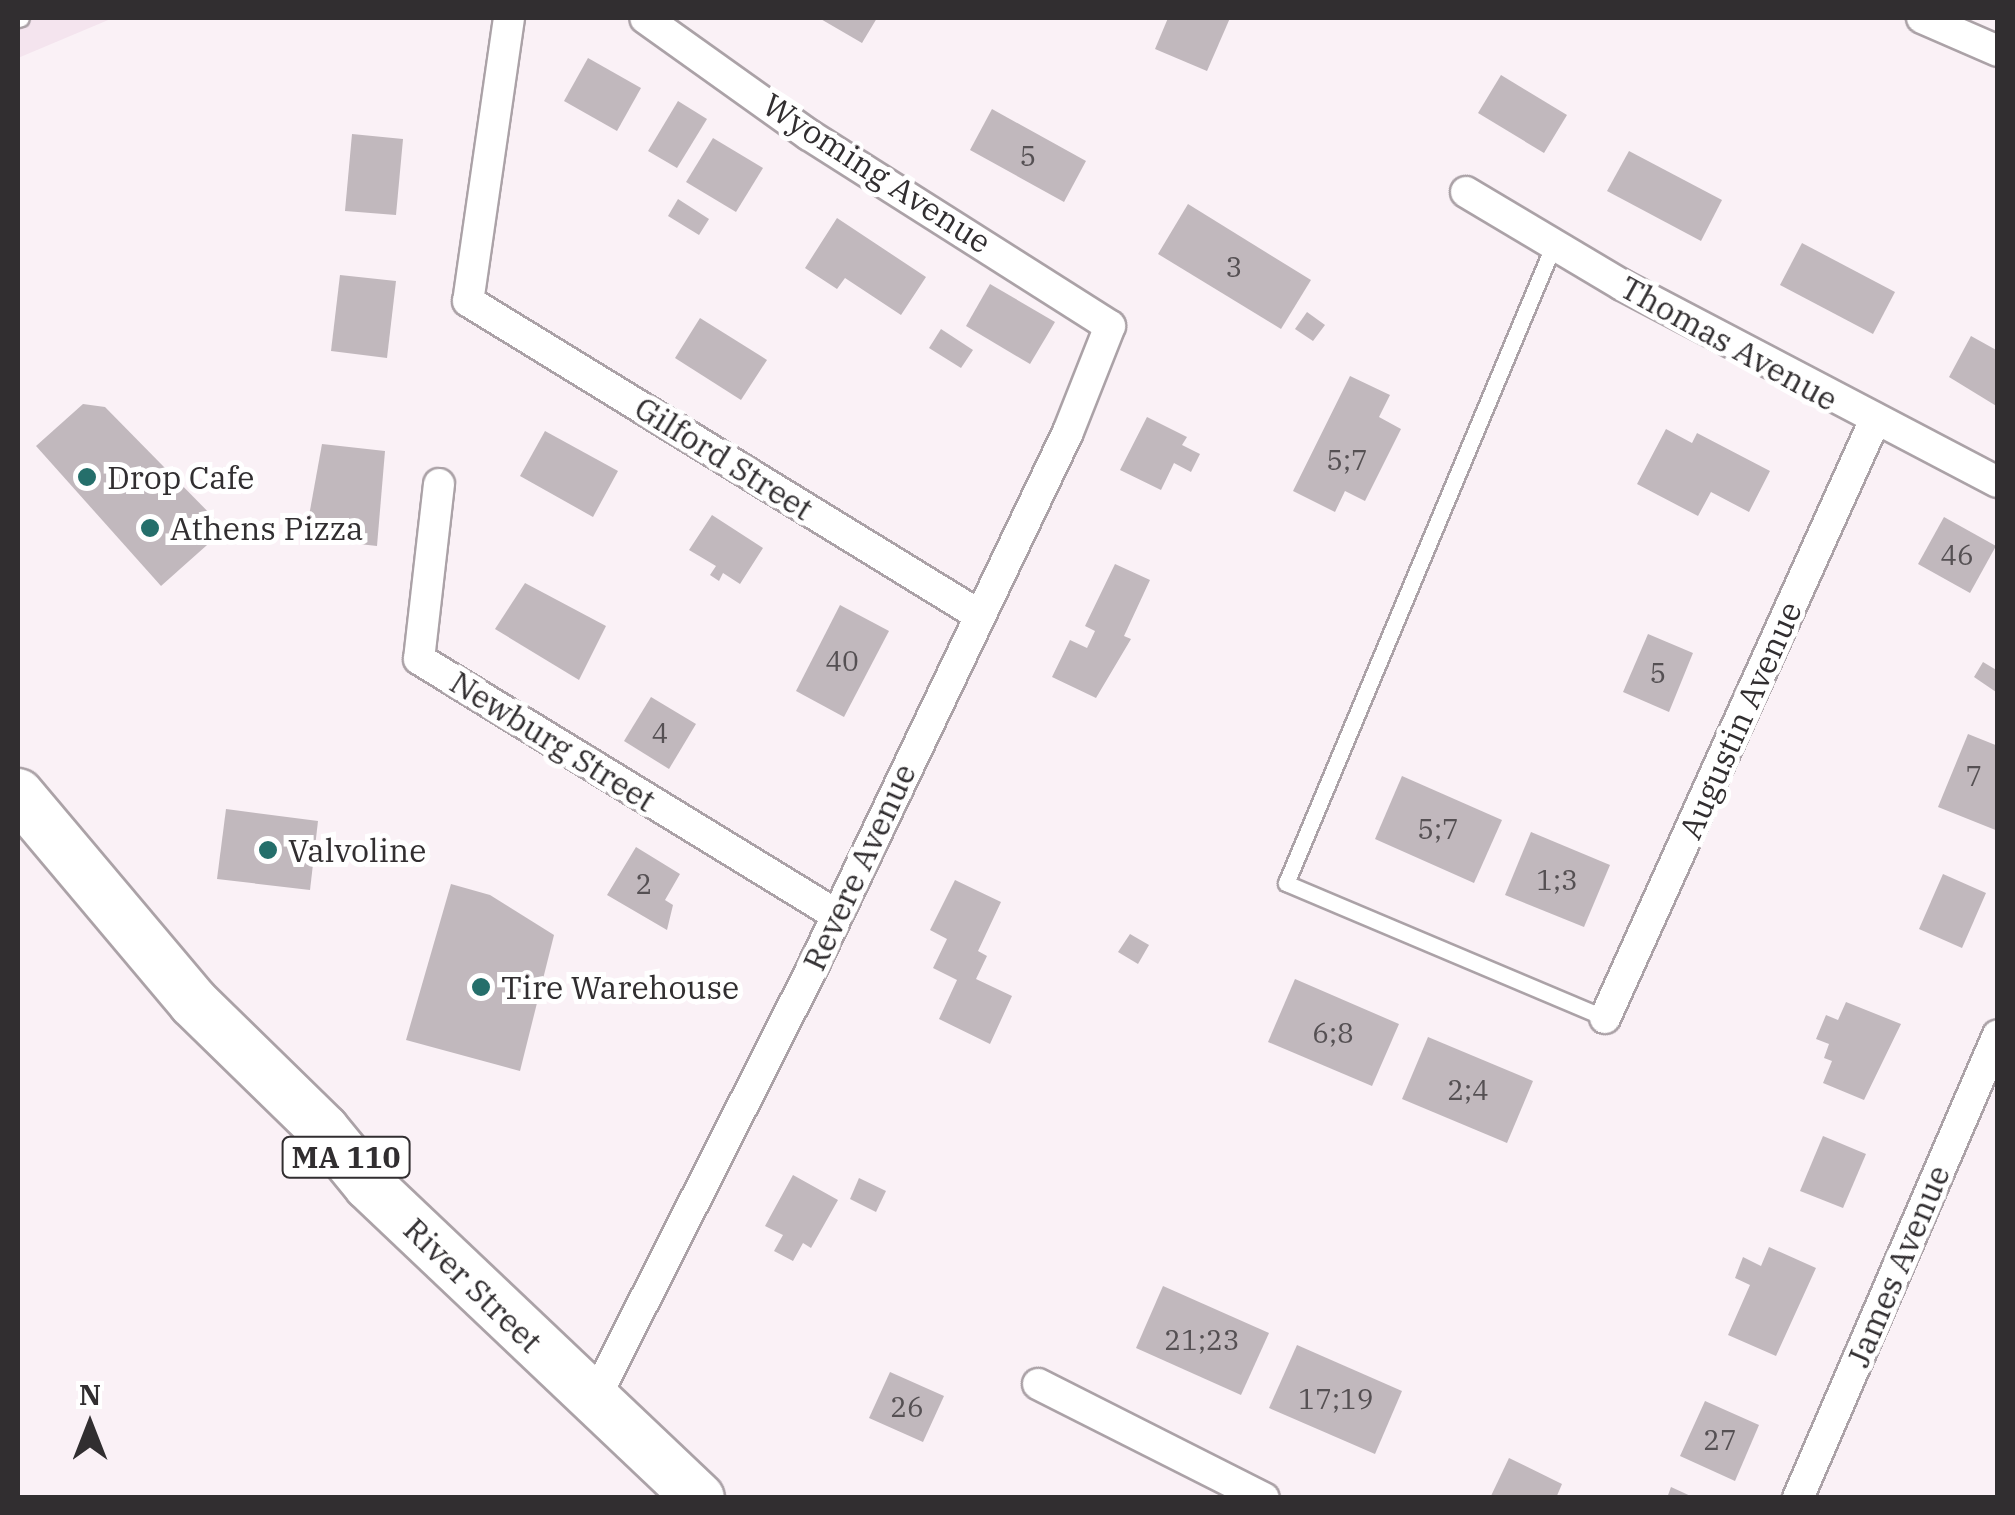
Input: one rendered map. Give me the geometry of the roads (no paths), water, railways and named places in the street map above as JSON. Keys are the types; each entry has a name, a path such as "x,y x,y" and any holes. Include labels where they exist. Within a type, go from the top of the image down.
{"main road":[{"name":"River Street","path":"18,794 193,1002 324,1130 369,1184 699,1498"}],"street":[{"name":"Gilford Street","path":"509,18 468,301 980,615"},
{"name":"Wyoming Avenue","path":"645,18 810,135 1110,326"},
{"path":"1922,18 1998,52"},
{"name":"Thomas Avenue","path":"1466,192 1874,422 1998,482"},
{"name":"Revere Avenue","path":"594,1400 645,1309 837,915 1068,432 1110,326"},
{"name":"Augustin Avenue","path":"1605,1018 1874,422"},
{"name":"Newburg Street","path":"439,484 419,659 837,915"},
{"name":"James Avenue","path":"1798,1498 1998,1035"},
{"path":"1038,1384 1264,1498"}],"lane":[{"path":"1554,244 1286,883 1605,1018"}],"place":[{"name":"Drop Cafe","path":"87,477"},
{"name":"Athens Pizza","path":"150,528"},
{"name":"Valvoline","path":"268,850"},
{"name":"Tire Warehouse","path":"481,987"}]}
